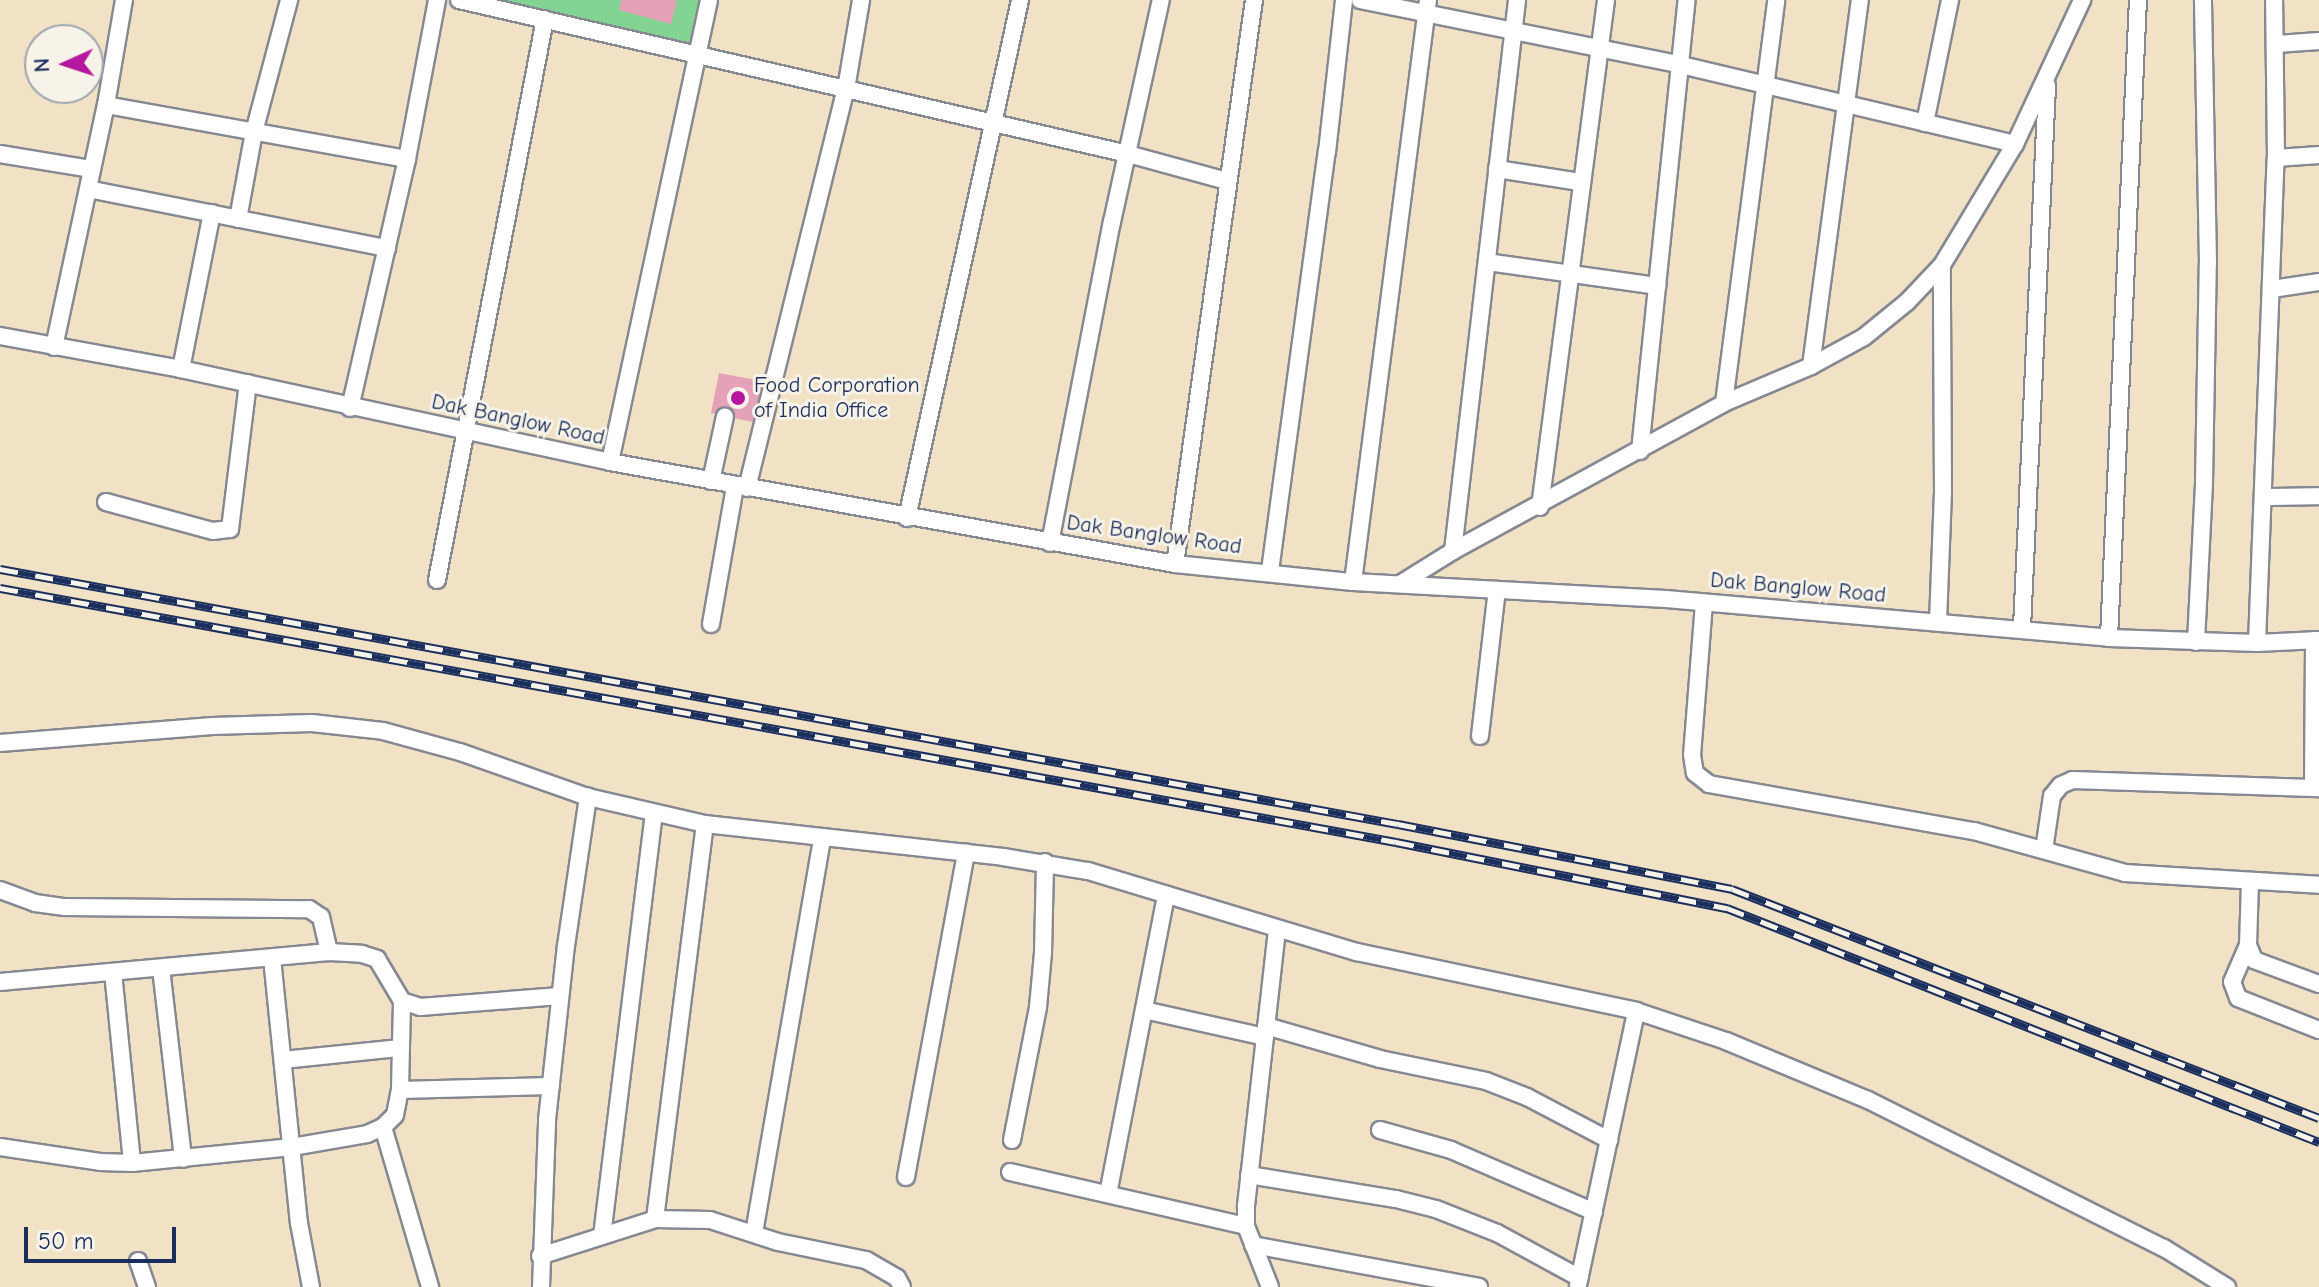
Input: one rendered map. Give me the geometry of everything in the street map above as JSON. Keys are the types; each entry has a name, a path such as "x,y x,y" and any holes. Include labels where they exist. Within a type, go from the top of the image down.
{"street":[{"path":"54,347 106,105 124,0"},
{"path":"238,219 254,132 289,0"},
{"path":"350,408 407,159 437,0"},
{"path":"459,0 1128,154 1227,181"},
{"path":"610,462 695,53 709,0"},
{"path":"711,624 741,487 846,89 861,0"},
{"path":"907,518 1020,0"},
{"path":"1050,543 1161,0"},
{"path":"1175,564 1254,0"},
{"path":"1270,571 1327,152 1344,0"},
{"path":"1360,0 1427,6 1513,31 1846,102 2015,144"},
{"path":"1453,551 1517,0"},
{"path":"1540,507 1606,0"},
{"path":"1640,451 1687,0"},
{"path":"1724,403 1776,0"},
{"path":"1811,366 1860,0"},
{"path":"1925,123 1950,0"},
{"path":"1400,584 1453,551 1540,507 1724,403 1811,366 1864,337 1907,302 1942,265 2015,144 2082,0"},
{"path":"2109,638 2138,0"},
{"path":"2196,642 2204,482 2208,263 2203,0"},
{"path":"2257,643 2276,158 2277,44 2274,0"},
{"path":"1353,582 1427,6"},
{"path":"437,580 545,19"},
{"path":"2277,44 2319,41"},
{"path":"2022,628 2047,79"},
{"path":"106,105 407,159"},
{"path":"0,154 92,169"},
{"path":"2276,158 2319,155"},
{"path":"1497,169 1580,182"},
{"path":"88,189 387,248"},
{"path":"181,369 212,213"},
{"path":"1487,262 1657,286"},
{"path":"1938,622 1943,492 1942,265"},
{"path":"2272,289 2319,282"},
{"name":"Dak Banglow Road","path":"0,336 181,369 610,462 1175,564 1270,571 1353,582 1704,603 2022,628 2109,638 2257,643 2317,640"},
{"path":"106,502 213,531 230,529 248,383"},
{"path":"711,481 725,416"},
{"path":"2264,497 2319,496"},
{"path":"1480,736 1497,590"},
{"path":"1704,603 1692,755 1695,773 1709,784 1882,812 1974,831 2125,873 2319,885"},
{"path":"2044,850 2052,796 2061,785 2073,780 2316,788 2317,640"},
{"path":"0,743 212,726 312,723 383,731 460,752 588,797 705,824 1045,862 1166,895 1277,931 1357,952 1636,1011 1726,1041 1868,1100 2164,1248 2227,1287"},
{"path":"541,1287 540,1256 551,1086 560,996 588,797"},
{"path":"602,1236 654,813"},
{"path":"655,1219 705,824"},
{"path":"754,1233 822,838"},
{"path":"906,1177 966,853"},
{"path":"1012,1140 1038,1007 1045,924 1045,862"},
{"path":"2250,882 2248,945 2232,982 2238,998 2319,1030"},
{"path":"0,890 35,903 65,907 309,909 321,917 329,952"},
{"path":"1108,1194 1166,895"},
{"path":"1270,1287 1246,1226 1277,931"},
{"path":"2248,945 2254,960 2319,984"},
{"path":"0,982 329,952 362,954 377,959 402,1001 400,1090 395,1115 383,1127 367,1134 292,1147 132,1163 100,1162 0,1147"},
{"path":"272,958 299,1223 311,1287"},
{"path":"161,968 183,1159"},
{"path":"113,972 132,1163"},
{"path":"402,1001 420,1007 560,996"},
{"path":"1144,1010 1266,1032 1486,1081 1527,1097 1609,1140"},
{"path":"1249,1175 1383,1196 1436,1209 1497,1233 1579,1282 1636,1011"},
{"path":"283,1060 400,1048"},
{"path":"400,1090 551,1086"},
{"path":"383,1127 430,1287"},
{"path":"1380,1130 1451,1150 1594,1212"},
{"path":"1010,1172 1246,1226"},
{"path":"540,1256 655,1219 710,1220 778,1242 866,1260 897,1278 902,1287"},
{"path":"1253,1245 1479,1287"},
{"path":"138,1261 147,1287"}],"green space":[{"path":"459,0 709,0 695,53"}],"building":[{"path":"621,0 677,1 671,24 619,10"},
{"name":"Food Corporation of India Office","path":"719,373 766,382 757,423 711,413"}],"railway":[{"path":"0,569 1398,824 1732,889 2319,1118"},
{"path":"0,588 1396,842 1727,908 2319,1142"}],"place":[{"name":"Food Corporation of India Office","path":"738,398"}]}
